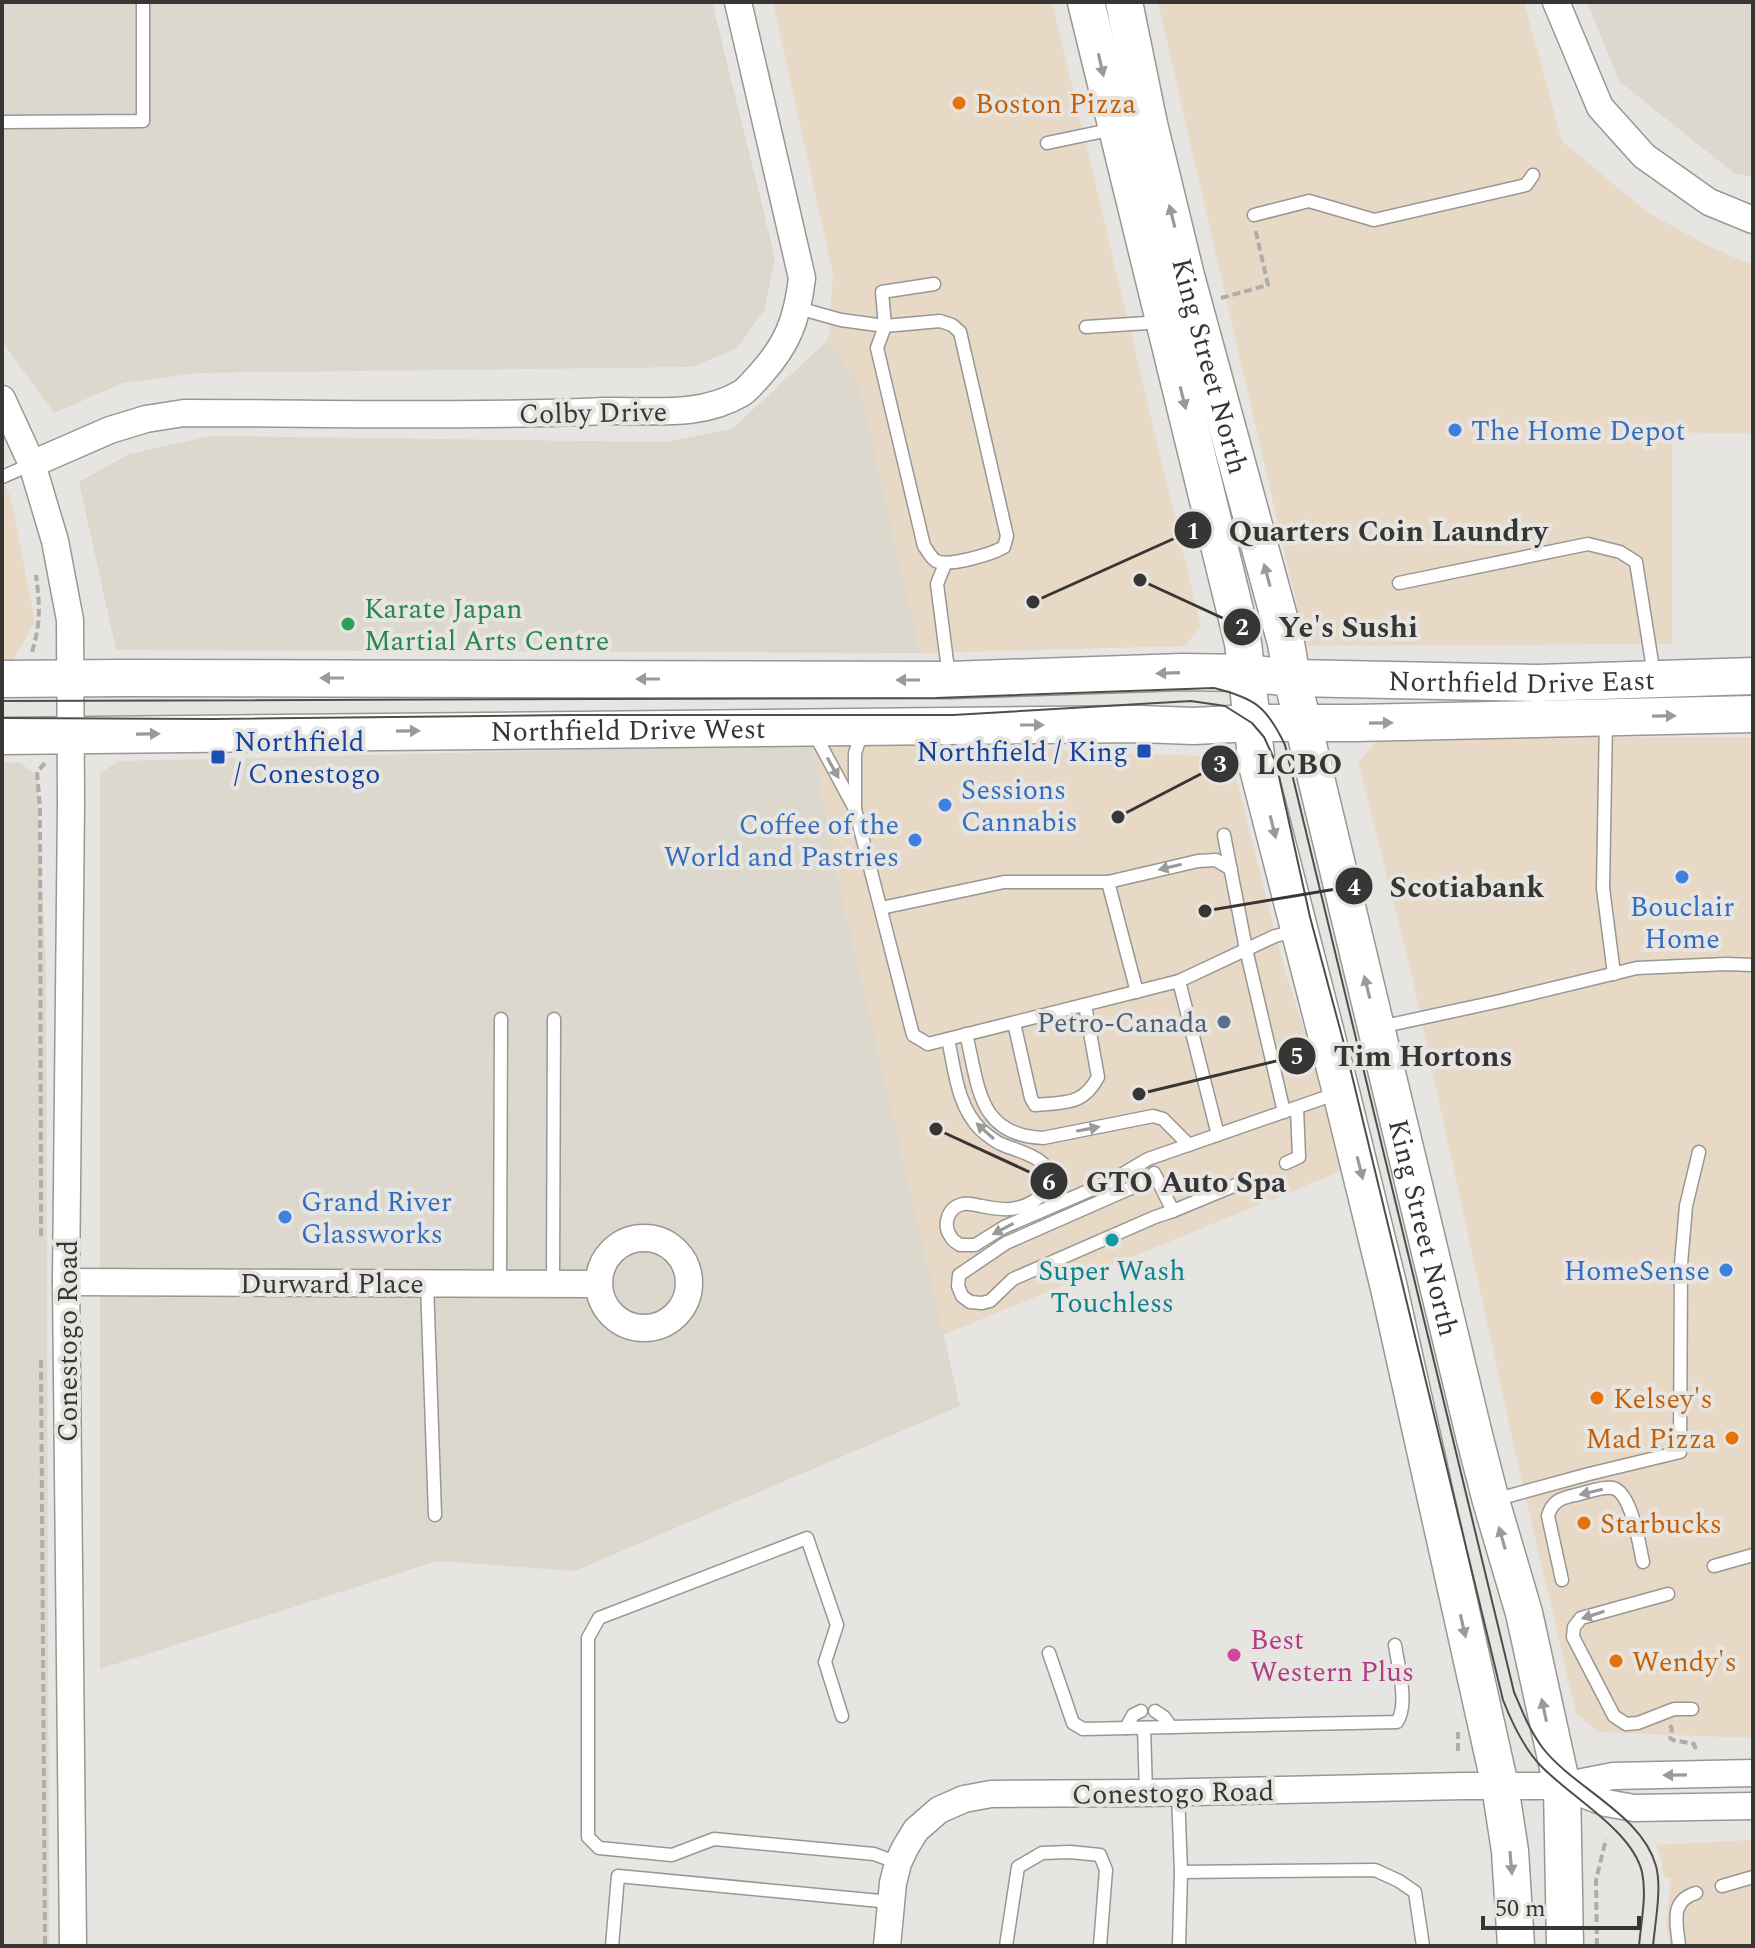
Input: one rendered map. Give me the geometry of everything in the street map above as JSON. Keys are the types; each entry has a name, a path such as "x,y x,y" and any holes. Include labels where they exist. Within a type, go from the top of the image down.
{"main road":[{"name":"King Street North","path":"1086,2 1186,276 1286,643 1491,1501 1524,1613 1562,1786 1565,1946"},
{"name":"King Street North","path":"1124,2 1133,126 1164,322 1243,643 1257,765 1389,1288 1500,1786 1510,1851 1516,1946"},
{"name":"Northfield Drive West","path":"16,679 949,680 1182,672 1246,673"},
{"name":"Northfield Drive East","path":"1246,673 1292,678 1538,683 1753,676"},
{"name":"Northfield Drive East","path":"1252,723 1753,714"},
{"name":"Northfield Drive West","path":"2,736 1252,723"}],"street":[{"name":"Colby Drive","path":"32,464 110,430 146,419 184,413 534,414 699,409 744,392 770,364 786,339 798,308 802,278 738,2"},
{"path":"1556,2 1600,107 1644,156 1709,202 1753,220"},
{"path":"2,399 32,464 55,541 70,620 70,735"},
{"name":"Conestogo Road","path":"70,735 66,1282 73,1946"},
{"name":"Durward Place","path":"66,1282 598,1284"},
{"name":"Conestogo Road","path":"887,1946 898,1863 905,1848 916,1830 939,1810 964,1799 991,1794 1562,1786 1613,1776 1753,1773"},
{"name":"Conestogo Road","path":"1562,1786 1606,1803 1634,1808 1753,1806"}],"lane":[{"path":"2,122 143,121 143,2"},
{"path":"1047,143 1133,126"},
{"path":"1254,215 1309,201 1374,220 1526,185 1533,175"},
{"path":"798,308 841,320 885,326 940,321 960,332 1007,536 1004,547 995,553 945,564 934,560 924,546 877,348 885,326 882,292 934,284"},
{"path":"1086,327 1164,322"},
{"path":"2,477 32,464"},
{"path":"1399,583 1588,544 1620,552 1636,562 1655,679"},
{"path":"945,564 937,584 949,680"},
{"path":"1606,717 1603,888 1614,974"},
{"path":"811,727 855,809 913,1035 928,1044 1179,981 1275,936 1299,931"},
{"path":"855,809 855,753 864,727"},
{"path":"1224,835 1246,949 1290,1110 1299,1157 1286,1163"},
{"path":"881,908 1004,882 1108,882 1198,861 1216,860 1231,869"},
{"path":"1108,882 1137,992"},
{"path":"1377,1027 1637,968 1753,965"},
{"path":"1179,981 1218,1135"},
{"path":"1014,1023 1035,1105 1075,1101 1093,1087 1098,1077 1085,1005"},
{"path":"500,1283 501,1019"},
{"path":"553,1283 554,1019"},
{"path":"966,1034 982,1100 999,1125 1012,1132 1043,1138 1153,1116 1163,1119 1189,1145"},
{"path":"948,1039 962,1102 969,1115 998,1142 1038,1158 1046,1167 1049,1177 1041,1195 1019,1209 1003,1210 967,1203 957,1206 948,1214 946,1225 950,1237 960,1245 975,1245 1004,1227 1109,1182 1148,1159 1341,1092"},
{"path":"1491,1501 1680,1452 1681,1264 1686,1206 1699,1152"},
{"path":"1148,1159 1173,1211"},
{"path":"1156,1177 1006,1243 959,1275 958,1286 962,1296 970,1302 990,1301 1013,1279 1243,1182"},
{"path":"427,1283 435,1515"},
{"path":"1562,1580 1548,1516 1550,1507 1558,1499 1610,1487 1621,1492 1628,1503 1643,1562"},
{"path":"842,1716 825,1662 837,1625 807,1538 599,1618 588,1638 588,1837 599,1848 672,1855 714,1839 874,1854 898,1863"},
{"path":"1714,1566 1753,1555"},
{"path":"1668,1594 1581,1618 1574,1627 1573,1637 1614,1716 1626,1724 1638,1723 1674,1709 1692,1709"},
{"path":"1049,1653 1073,1723 1083,1729 1144,1728 1397,1722 1401,1716 1402,1702 1395,1645"},
{"path":"1126,1728 1133,1715 1141,1711"},
{"path":"1155,1711 1171,1727"},
{"path":"1144,1728 1146,1793"},
{"path":"1178,1793 1181,1872 1179,1946"},
{"path":"1006,1946 1018,1867 1042,1853 1070,1852 1100,1855 1106,1870 1100,1946"},
{"path":"1181,1872 1375,1870 1415,1892 1423,1946"},
{"path":"612,1946 618,1876 891,1902"},
{"path":"1722,1886 1753,1877"},
{"path":"1679,1946 1676,1917 1679,1905 1686,1896 1696,1893"}],"path":[{"path":"1219,299 1268,285 1254,215"},
{"path":"16,679 32,652 38,631 41,611 35,565"},
{"path":"1667,1718 1672,1729 1670,1738 1694,1744 1696,1750"},
{"path":"1597,1946 1596,1880 1606,1839"}],"shaded area":[{"path":"2,2 712,2 775,258 764,311 737,348 692,367 198,373 123,383 54,413 2,341"},
{"path":"773,2 1052,2 1201,627 1185,646 920,653 859,384 828,340 833,274"},
{"name":"The Home Depot","path":"1158,2 1524,2 1562,141 1647,212 1712,248 1753,265 1753,434 1672,432 1672,644 1306,646"},
{"path":"1587,2 1753,2 1753,177 1734,173 1619,81"},
{"path":"828,340 859,384 920,653 116,650 79,482 129,454 211,436 667,442 732,429"},
{"path":"2,480 11,498 35,622 13,660 2,659"},
{"path":"1753,737 1753,1738 1598,1732 1576,1713 1513,1442 1412,977 1358,762 1380,738"},
{"path":"897,743 1202,756 1236,778 1284,967 1348,1168 943,1335 845,909 812,744"},
{"path":"812,744 845,909 960,1406 575,1571 437,1561 100,1669 100,773 119,761"},
{"path":"19,762 37,776 46,967 49,1946 2,1946 2,763"},
{"path":"1753,1840 1753,1946 1670,1946 1666,1925 1671,1878 1664,1877 1656,1845"}],"tram line":[{"path":"2,701 936,698 1214,688 1250,700 1258,706 1272,721 1285,745 1514,1692 1542,1747 1571,1776 1622,1816 1648,1848 1656,1866 1658,1885 1653,1946"},
{"path":"2,718 953,715 1191,701 1225,706 1252,723 1264,737 1276,763 1310,917 1347,1055 1503,1700 1518,1734 1534,1758 1613,1828 1636,1857 1644,1890 1639,1946"}],"place":[{"name":"Boston Pizza","path":"959,103"},
{"name":"The Home Depot","path":"1455,430"},
{"name":"Ye's Sushi","path":"1140,580"},
{"name":"Quarters Coin Laundry","path":"1033,602"},
{"name":"Karate Japan Martial Arts Centre","path":"348,624"},
{"name":"Northfield / King","path":"1144,751"},
{"name":"Northfield / Conestogo","path":"218,757"},
{"name":"Sessions Cannabis","path":"945,805"},
{"name":"LCBO","path":"1118,817"},
{"name":"Coffee of the World and Pastries","path":"915,840"},
{"name":"Bouclair Home","path":"1682,877"},
{"name":"Scotiabank","path":"1205,911"},
{"name":"Petro-Canada","path":"1224,1022"},
{"name":"Tim Hortons","path":"1139,1094"},
{"name":"GTO Auto Spa","path":"936,1129"},
{"name":"Grand River Glassworks","path":"285,1217"},
{"name":"Super Wash Touchless","path":"1112,1240"},
{"name":"HomeSense","path":"1726,1270"},
{"name":"Kelsey's","path":"1597,1398"},
{"name":"Mad Pizza","path":"1732,1438"},
{"name":"Starbucks","path":"1584,1523"},
{"name":"Best Western Plus","path":"1234,1655"},
{"name":"Wendy's","path":"1616,1661"}]}
